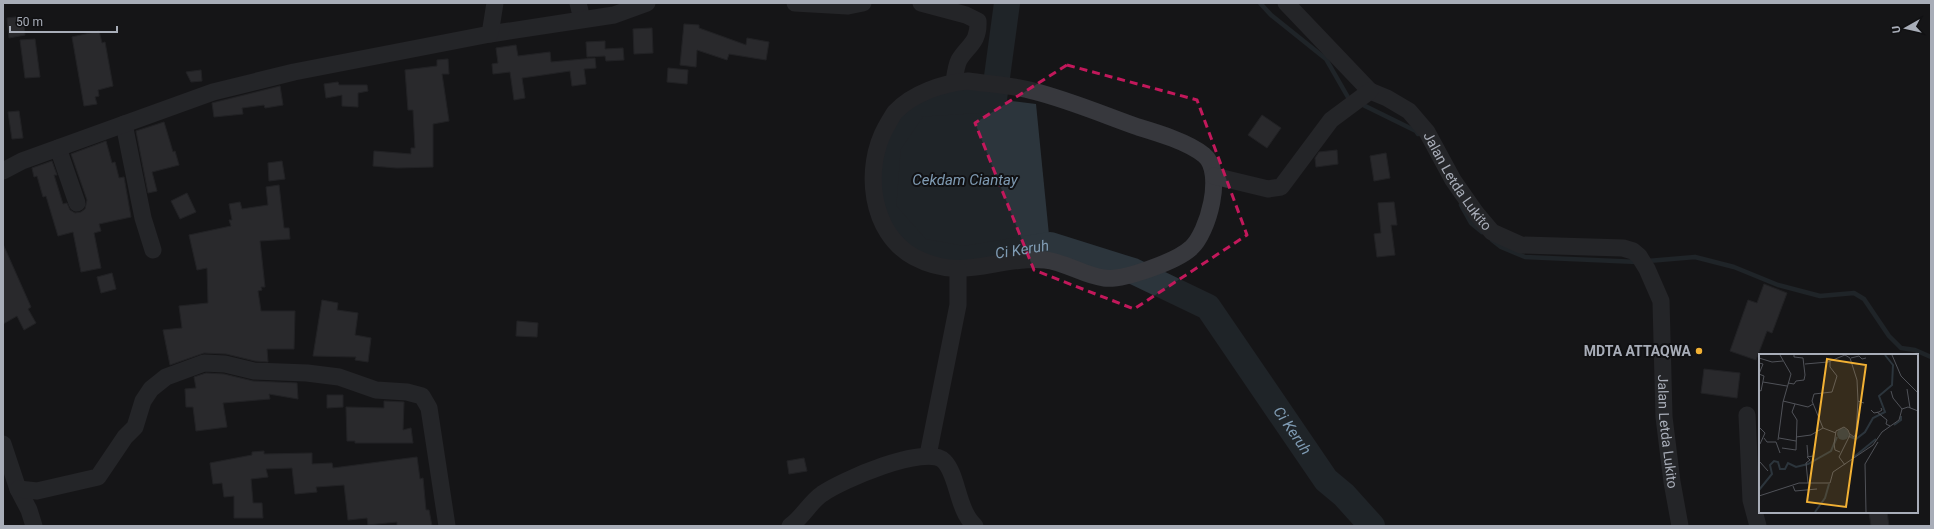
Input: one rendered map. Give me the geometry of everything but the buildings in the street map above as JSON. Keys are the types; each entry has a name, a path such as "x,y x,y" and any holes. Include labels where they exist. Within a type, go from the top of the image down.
{"street":[{"path":"490,34 495,3"},
{"path":"578,3 582,19"},
{"path":"3,171 22,161 213,92 294,72 490,34 614,15 647,3"},
{"path":"795,3 848,6 863,3"},
{"path":"921,3 978,21 979,31 970,48 959,60 955,75 961,81"},
{"name":"Jalan Letda Lukito","path":"1286,3 1363,97 1387,98 1409,111 1427,132 1453,180 1476,213 1492,232 1521,245 1623,248 1633,251 1643,262 1662,302 1664,417 1672,482 1680,526"},
{"path":"961,81 1017,87 1034,91 1175,139 1205,156 1214,176 1213,203 1193,246 1183,255 1120,279 1102,278 1075,268 1045,260 1014,261 958,270 937,267 912,256 888,234 875,204 873,172 880,139 895,112 918,95 961,81"},
{"path":"1214,176 1268,188 1281,187 1331,120 1363,97"},
{"path":"124,124 143,218 153,250"},
{"path":"58,148 77,203"},
{"path":"928,455 957,312 958,270"},
{"path":"18,489 38,491 98,477 125,437 135,427 143,401 151,389 166,377 204,363 225,364 254,371 307,372 339,377 376,390 407,392 422,396 429,408 447,526"},
{"path":"1747,416 1755,450 1751,500 1758,526"},
{"path":"3,444 18,489 34,526"},
{"path":"790,526 797,521 822,494 877,467 928,455 937,457 944,461 952,474 957,496 975,526"}],"highlighted area":[{"path":"1067,65 1197,100 1247,235 1134,309 1034,270 975,123"}],"water":[{"name":"Cekdam Ciantay","path":"994,99 1036,104 1050,245 1032,254 964,259 919,251 883,210 888,145 916,106"}],"waterway":[{"name":"Ci Keruh","path":"1007,3 994,99 916,104 888,145 883,210 919,251 964,259 1050,245 1133,271 1208,307 1326,480 1344,495 1372,526"},
{"path":"1260,3 1271,15 1326,59 1349,99 1352,100"},
{"path":"1359,103 1416,131 1418,134"},
{"path":"1461,205 1471,223 1482,232"},
{"path":"1492,240 1501,247 1525,257 1638,262"},
{"path":"1648,261 1695,257 1734,267 1778,285 1820,296 1854,293 1864,299 1889,336 1901,348 1915,350 1931,357"}],"place":[{"name":"MDTA ATTAQWA","path":"1699,351"}]}
